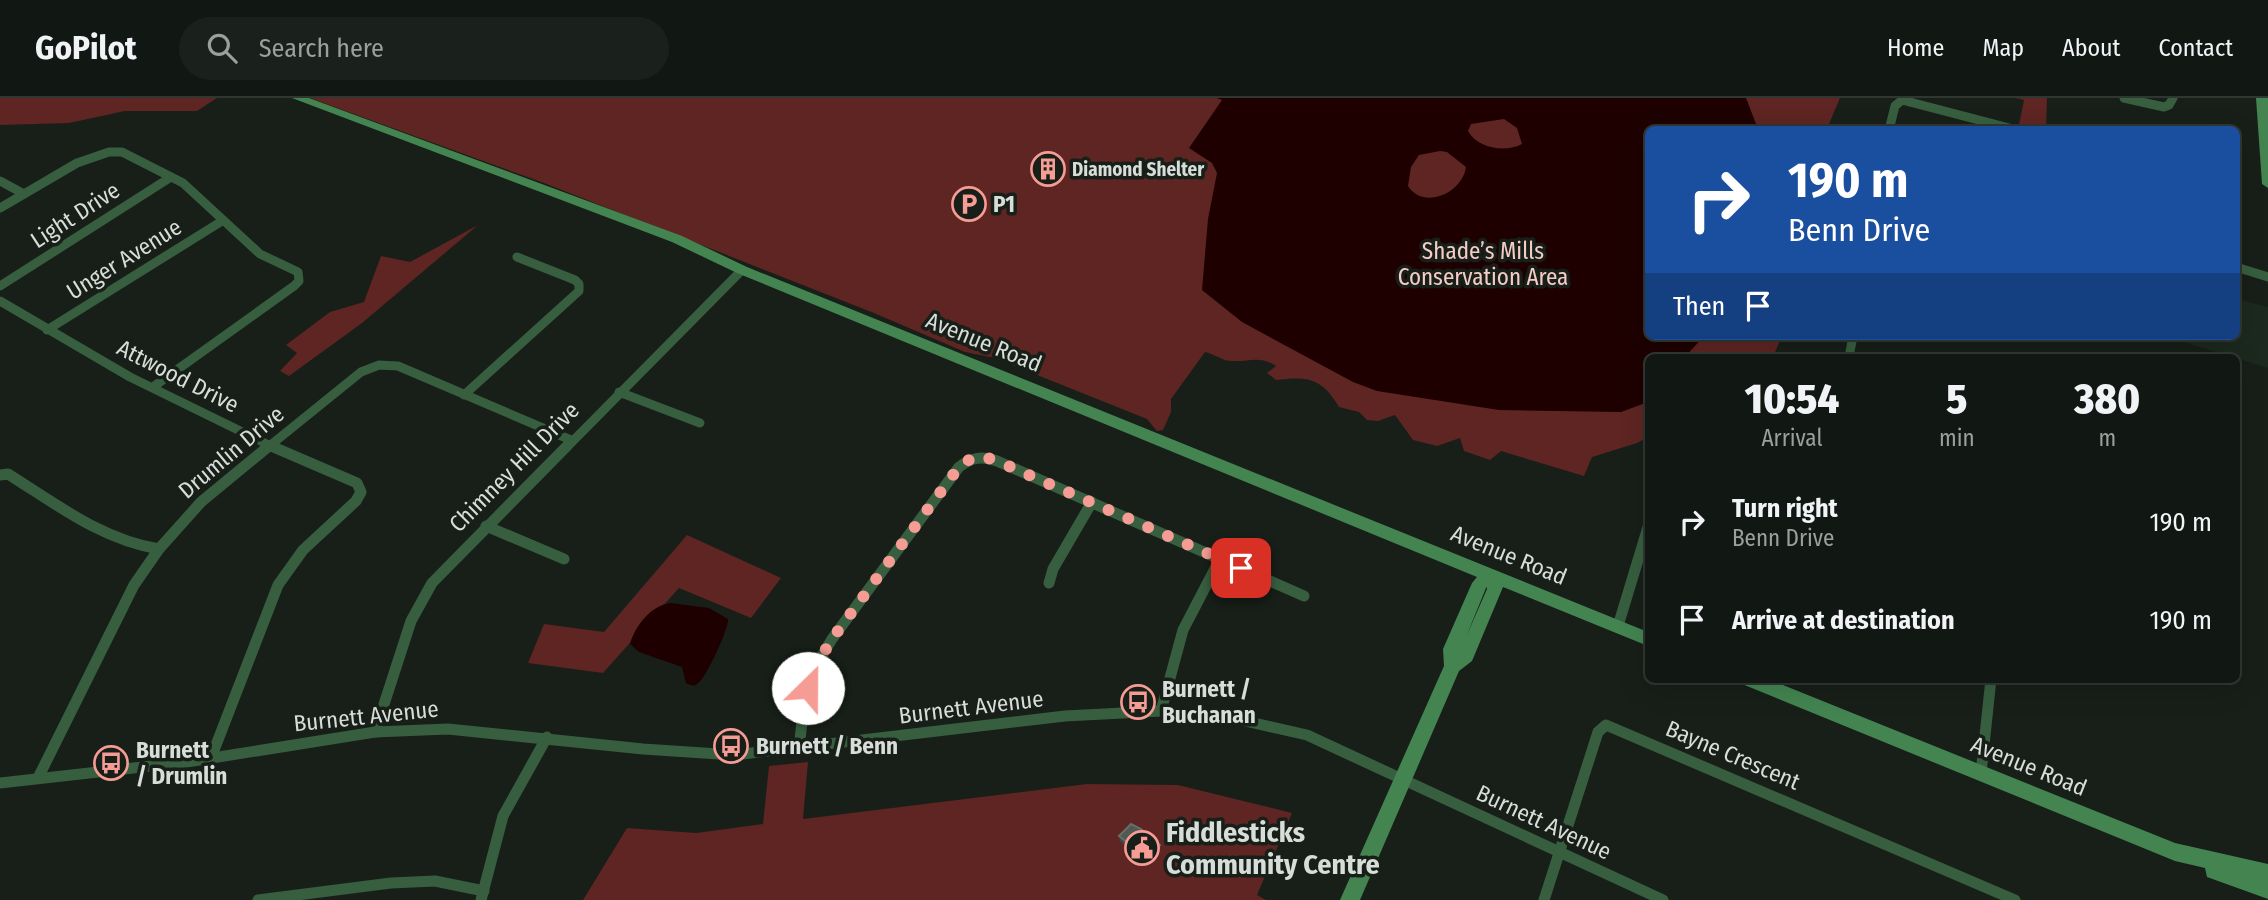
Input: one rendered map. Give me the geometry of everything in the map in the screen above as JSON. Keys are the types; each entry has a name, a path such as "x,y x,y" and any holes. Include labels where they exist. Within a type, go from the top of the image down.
{"street":[{"name":"Avenue Road","path":"298,98 677,239 742,270 1645,638"},
{"path":"2124,98 2164,107 2169,105 2173,98"},
{"path":"2256,98 2262,98 2268,184"},
{"path":"1890,126 1895,106 1902,100 2002,126"},
{"path":"0,208 89,157 111,150 122,152 171,177 193,192 260,254 298,272 299,281 153,387"},
{"name":"Light Drive","path":"0,286 171,177"},
{"path":"0,181 24,194"},
{"name":"Unger Avenue","path":"47,330 222,221"},
{"path":"464,395 579,291 579,284 575,280 517,257"},
{"path":"2240,268 2268,277"},
{"name":"Chimney Hill Drive","path":"375,732 420,601 448,563 742,270"},
{"name":"Attwood Drive","path":"0,301 86,354 269,446 357,483 361,493 288,566 278,585 211,758"},
{"name":"Drumlin Drive","path":"38,778 134,585 159,549 201,502 373,365 385,363 398,366 571,440"},
{"path":"619,392 700,424"},
{"path":"799,749 804,703 811,674 825,650 966,461 983,456 1304,596"},
{"path":"0,475 8,474 118,540 144,548 159,549"},
{"path":"1049,583 1053,569 1092,502"},
{"path":"486,526 564,559"},
{"path":"1618,626 1645,537"},
{"path":"1161,711 1183,630 1220,559"},
{"path":"1350,900 1453,666 1466,656 1495,589 1494,575"},
{"name":"Avenue Road","path":"1758,683 2175,852 2268,873"},
{"path":"1980,773 1991,683"},
{"name":"Burnett Avenue","path":"0,783 211,758 375,732 448,729 547,737 643,749 734,755 1065,716 1161,711 1232,718 1307,735 1663,900"},
{"name":"Bayne Crescent","path":"1544,900 1598,732 1606,725 2015,900"},
{"path":"258,900 391,883 435,881 483,895 493,845 503,816 547,737"},
{"name":"Avenue Road","path":"2175,852 2193,863 2268,889"}],"shaded area":[{"path":"1217,98 1746,98 1757,126 1645,126 1645,340 1700,340 1688,354 1645,354 1645,403 1621,412 1499,410 1377,391 1353,382 1242,322 1202,290 1208,219 1217,173 1212,163 1189,148 1222,100","holes":["1504,119 1517,128 1522,144 1508,148 1485,145 1468,131 1471,124","1447,152 1466,167 1458,184 1451,191 1433,198 1415,193 1408,186 1411,167 1419,155"]},
{"path":"2240,300 2268,307 2268,368 2240,359 2240,354 2222,354 2177,340 2240,340"},
{"path":"671,603 709,608 728,619 711,664 701,680 694,685 686,683 682,667 639,652 630,644 636,630 651,612"}],"green space":[{"path":"0,98 217,98 197,111 125,111 69,123 0,125"},
{"name":"Shade’s Mills Conservation Area","path":"310,98 1840,98 1829,124 1832,126 1645,126 1645,340 1780,340 1774,354 1645,354 1645,439 1592,457 1584,476 1501,451 1490,460 1464,451 1460,438 1437,446 1413,440 1395,415 1378,421 1367,420 1359,412 1339,407 1326,390 1313,381 1297,378 1276,380 1267,373 1276,366 1270,363 1260,360 1229,361 1205,352 1171,399 1171,412 1163,430 1157,431 1147,419 995,358 965,352 874,313 544,183"},
{"path":"2016,98 2047,98 2046,126 2019,125 2024,100"},
{"path":"478,225 362,323 289,376 280,371 297,353 286,345 330,312 364,302 381,256 410,262"},
{"path":"687,535 781,578 751,618 679,588 603,673 528,663 544,624 604,632"},
{"path":"808,762 803,819 1087,784 1178,785 1292,813 1257,895 1266,900 583,900 627,828 696,833 763,824 769,766"}],"building":[{"name":"Fiddlesticks Community Centre","path":"1131,824 1160,845 1148,859 1119,836"}],"place":[{"name":"Diamond Shelter","path":"1048,169"},
{"name":"P1","path":"969,204"},
{"name":"Burnett / Buchanan","path":"1138,702"},
{"name":"Burnett / Benn","path":"731,746"},
{"name":"Burnett / Drumlin","path":"111,763"},
{"name":"Fiddlesticks Community Centre","path":"1142,848"}],"route":[{"path":"808,688 811,674 832,639 959,467 974,457 983,456 997,461 1241,568"}]}
